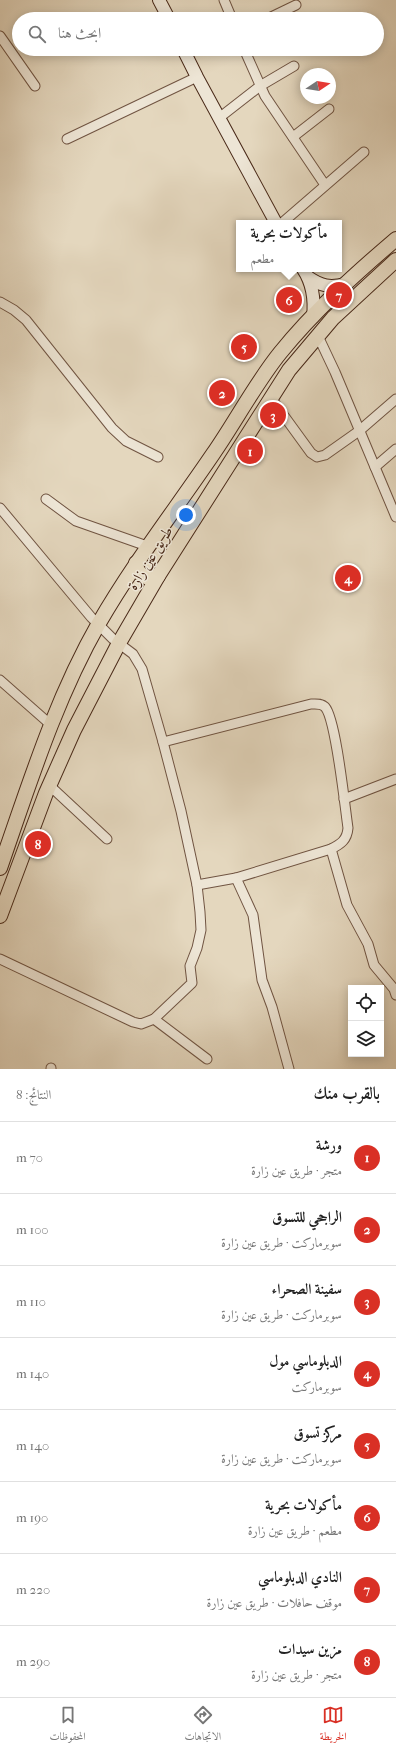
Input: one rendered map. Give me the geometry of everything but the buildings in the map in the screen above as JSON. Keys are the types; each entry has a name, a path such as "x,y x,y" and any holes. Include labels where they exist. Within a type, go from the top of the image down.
{"main road":[{"path":"159,0 165,12"},
{"path":"186,56 274,220"},
{"name":"طريق عين زارة","path":"0,868 50,725 70,680 98,624 136,563 213,454 279,355 345,284 396,239"},
{"name":"طريق عين زارة","path":"0,916 49,785 89,699 119,643 158,576 289,370 333,318 396,260"},
{"path":"306,273 316,283 326,286 336,287 345,284"},
{"path":"306,273 314,301 313,317"},
{"path":"136,563 138,570 143,576 150,578 158,576"}],"street":[{"path":"224,0 229,12"},
{"path":"282,12 296,5"},
{"path":"0,36 12,53"},
{"path":"14,56 35,86"},
{"path":"247,56 260,86 325,185"},
{"path":"219,118 260,86 294,66"},
{"path":"67,139 197,77"},
{"path":"293,137 329,109"},
{"path":"285,220 364,152"},
{"path":"0,302 14,310 26,320 118,435 136,447 158,457"},
{"path":"318,336 335,372 396,517"},
{"path":"271,398 314,455 320,457 359,431 396,399"},
{"path":"375,468 396,449"},
{"path":"46,499 76,521 147,546"},
{"path":"0,508 98,624 128,650 139,664 163,742 181,811 197,885 201,930 197,948 190,966 192,983 154,1019 142,1024 133,1022 0,959"},
{"path":"0,680 50,725"},
{"path":"163,742 239,724 311,704 320,704 325,707 330,714 344,799 348,828 347,835 339,845 331,850 236,878 197,885"},
{"path":"344,799 396,779"},
{"path":"49,785 107,839"},
{"path":"331,850 347,905 368,944 374,965 394,989 396,994"},
{"path":"236,878 253,915 262,980 272,1007 289,1069"},
{"path":"154,1019 207,1059"}],"place":[{"name":"النادي الدبلوماسي","path":"339,295"},
{"name":"مأكولات بحرية","path":"289,300"},
{"name":"مركز تسوق","path":"244,347"},
{"name":"الراجحي للتسوق","path":"222,393"},
{"name":"سفينة الصحراء","path":"273,415"},
{"name":"ورشة","path":"250,451"},
{"name":"الدبلوماسي مول","path":"348,578"},
{"name":"مزين سيدات","path":"38,844"}]}
